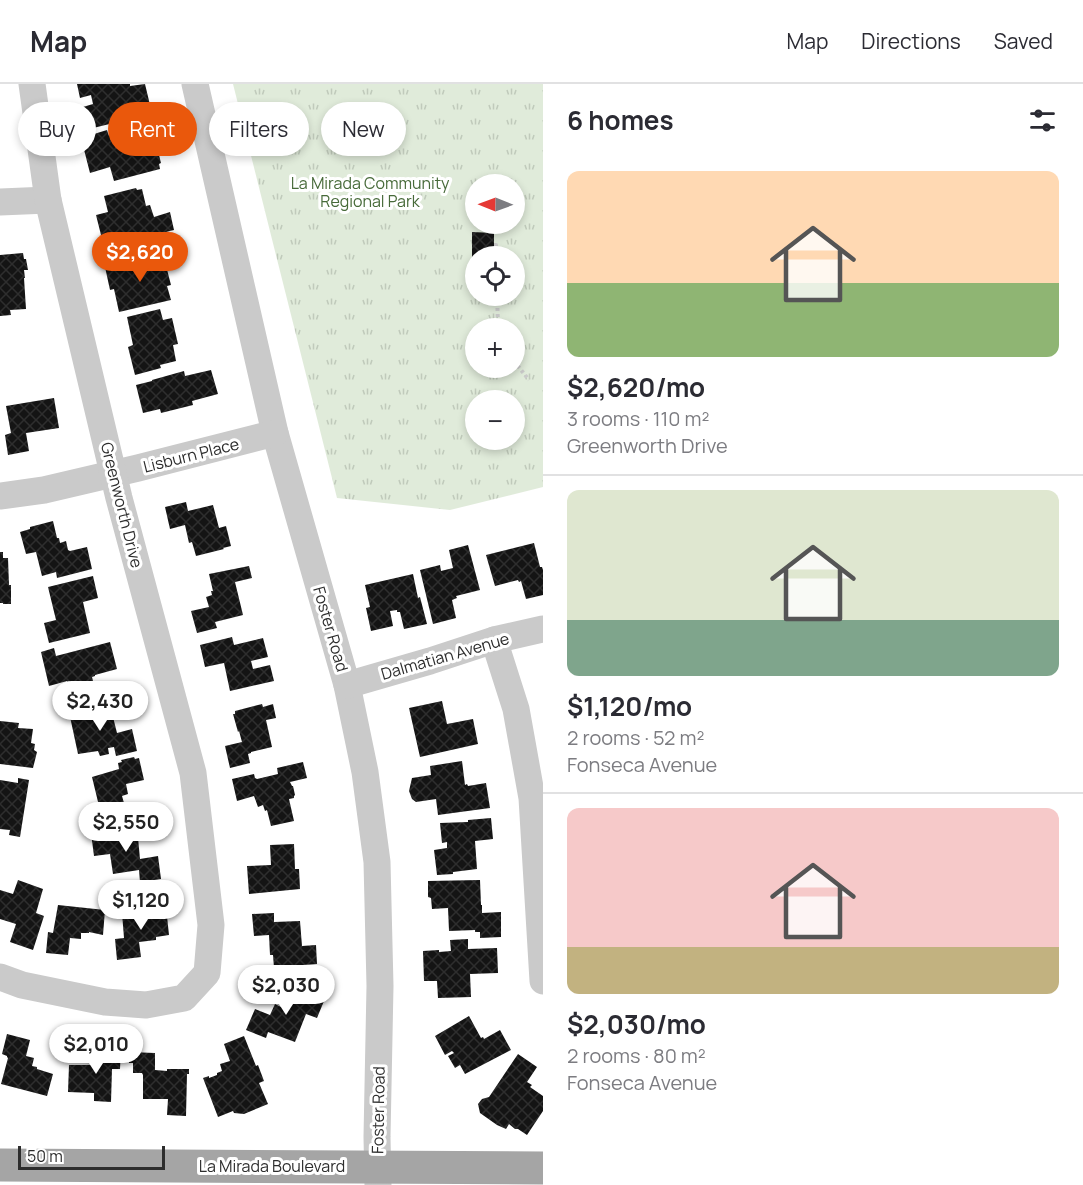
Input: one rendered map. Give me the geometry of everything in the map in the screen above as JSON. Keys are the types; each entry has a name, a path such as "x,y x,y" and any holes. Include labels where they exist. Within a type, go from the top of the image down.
{"main road":[{"name":"La Mirada Boulevard","path":"0,1165 378,1176 543,1168"}],"street":[{"name":"Greenworth Drive","path":"0,977 22,985 105,1002 146,1005 184,998 207,974 211,925 193,773 113,473 48,200 32,84"},
{"name":"Foster Road","path":"195,84 275,433 347,685 365,772 377,862 380,986 378,1176"},
{"path":"0,202 48,200"},
{"name":"Lisburn Place","path":"0,496 44,490 275,433"},
{"name":"Dalmatian Avenue","path":"347,685 494,640 543,629"},
{"path":"494,640 516,709 532,798 543,981"}],"path":[{"path":"525,375 529,380"}],"green space":[{"name":"La Mirada Community Regional Park","path":"233,84 543,84 543,487 450,510 337,498 251,156 309,156 309,102 238,102"}],"building":[{"path":"77,84 130,84 130,86 145,84 149,102 108,102 108,124 96,127 96,102 93,102 91,95 80,98"},
{"path":"107,130 108,156 159,156 160,169 114,181 110,167 90,173 86,156 96,156 96,133"},
{"path":"136,188 137,190 142,189 146,206 150,205 154,217 170,212 174,230 126,242 128,249 106,255 96,215 108,212 104,196"},
{"path":"472,234 494,234 494,246 472,246"},
{"path":"23,253 28,270 24,270 26,309 10,310 11,315 0,316 0,255"},
{"path":"163,254 171,285 167,286 171,300 119,312 114,289 110,290 105,267"},
{"path":"160,309 163,320 172,318 178,344 173,345 176,361 135,375 128,347 133,345 127,317"},
{"path":"211,370 218,394 192,401 193,405 161,413 160,409 143,413 136,385 184,371 185,376"},
{"path":"54,398 59,428 26,433 29,451 8,455 5,435 11,433 6,406"},
{"path":"186,502 188,511 213,505 219,528 226,526 231,546 196,556 192,542 189,543 185,525 170,529 165,507"},
{"path":"53,521 57,538 60,543 66,541 68,550 87,547 92,569 57,578 56,572 42,576 36,552 26,554 20,532"},
{"path":"534,543 540,567 543,570 543,595 526,599 521,581 518,580 495,586 486,555"},
{"path":"468,545 480,590 456,596 457,598 452,600 456,618 433,624 420,570 440,565 441,571 453,568 449,550"},
{"path":"0,552 3,552 3,558 8,558 11,604 0,603"},
{"path":"249,566 252,578 235,582 243,615 215,622 217,628 197,633 191,611 209,607 206,597 212,595 211,591 213,591 209,574"},
{"path":"413,574 427,624 404,629 400,612 397,610 390,611 393,626 371,631 366,608 370,607 365,585"},
{"path":"93,576 98,598 83,602 90,633 49,643 44,623 56,620 48,587"},
{"path":"232,637 234,645 263,638 268,657 251,661 253,669 270,665 274,681 230,691 224,663 205,667 200,645"},
{"path":"110,642 117,669 92,677 96,693 71,699 67,681 49,686 41,652 54,648 56,656"},
{"path":"106,701 117,733 132,729 137,751 116,756 114,747 108,748 109,754 100,756 98,751 78,754 69,712"},
{"path":"442,701 447,724 473,719 478,744 420,757 409,708"},
{"path":"262,704 263,707 273,704 276,718 266,720 272,747 251,752 248,754 250,763 230,768 225,746 242,742 233,714 235,711"},
{"path":"0,721 19,723 18,728 33,729 31,743 35,744 34,750 37,752 33,768 0,764"},
{"path":"139,758 144,780 126,784 128,794 122,796 124,803 122,803 127,817 88,826 84,809 99,806 92,777 119,769 118,763 122,762 121,760"},
{"path":"462,761 465,785 486,783 490,808 438,815 436,799 416,802 412,799 409,791 412,778 431,775 430,766"},
{"path":"303,762 307,778 290,782 295,795 294,798 289,799 294,821 271,826 267,810 265,811 263,805 258,807 254,796 237,801 232,779 254,774 257,779 278,774 277,768"},
{"path":"18,778 29,780 20,837 9,835 10,830 0,829 0,780 18,783"},
{"path":"491,818 493,839 475,841 477,869 437,875 434,850 447,848 447,842 442,843 440,823"},
{"path":"137,827 140,859 158,856 161,879 140,882 139,870 113,874 110,854 94,856 91,833"},
{"path":"294,844 295,869 299,869 300,889 249,894 247,866 271,865 270,845"},
{"path":"18,880 43,889 36,913 44,916 33,950 10,942 16,924 0,919 0,890 13,894"},
{"path":"480,880 482,913 501,912 501,937 480,938 480,932 475,932 475,930 449,931 448,908 432,909 431,898 428,897 428,881"},
{"path":"58,905 105,910 103,935 89,932 81,933 81,939 70,938 68,955 46,953 48,932 53,933"},
{"path":"166,907 169,935 156,937 156,940 139,942 141,957 117,960 115,939 124,938 122,913"},
{"path":"274,913 274,922 300,921 302,946 316,945 317,964 274,968 273,955 270,955 269,935 254,936 252,914"},
{"path":"468,939 468,949 497,948 498,973 470,974 471,997 438,998 437,981 424,981 423,951 451,951 450,940"},
{"path":"290,988 324,1001 317,1018 306,1014 295,1042 268,1032 266,1038 246,1030 255,1009 270,1015 275,1004 283,1006"},
{"path":"469,1016 481,1038 484,1039 500,1030 511,1050 465,1074 460,1065 455,1068 448,1056 454,1053 452,1051 445,1055 435,1036"},
{"path":"7,1034 30,1040 26,1056 34,1058 32,1066 53,1074 47,1096 1,1084 8,1058 2,1054"},
{"path":"244,1036 264,1081 259,1083 268,1104 244,1114 233,1111 218,1117 203,1078 217,1075 222,1071 220,1064 230,1061 224,1044"},
{"path":"97,1047 121,1047 120,1069 112,1069 111,1102 94,1101 94,1093 68,1092 69,1065 97,1065"},
{"path":"129,1052 155,1053 155,1070 189,1069 186,1116 167,1115 168,1099 143,1099 143,1075 133,1073 133,1063 129,1063"},
{"path":"518,1054 537,1067 527,1082 543,1096 543,1111 527,1135 509,1124 506,1129 497,1125 480,1113 478,1104 482,1099 489,1097"}]}
